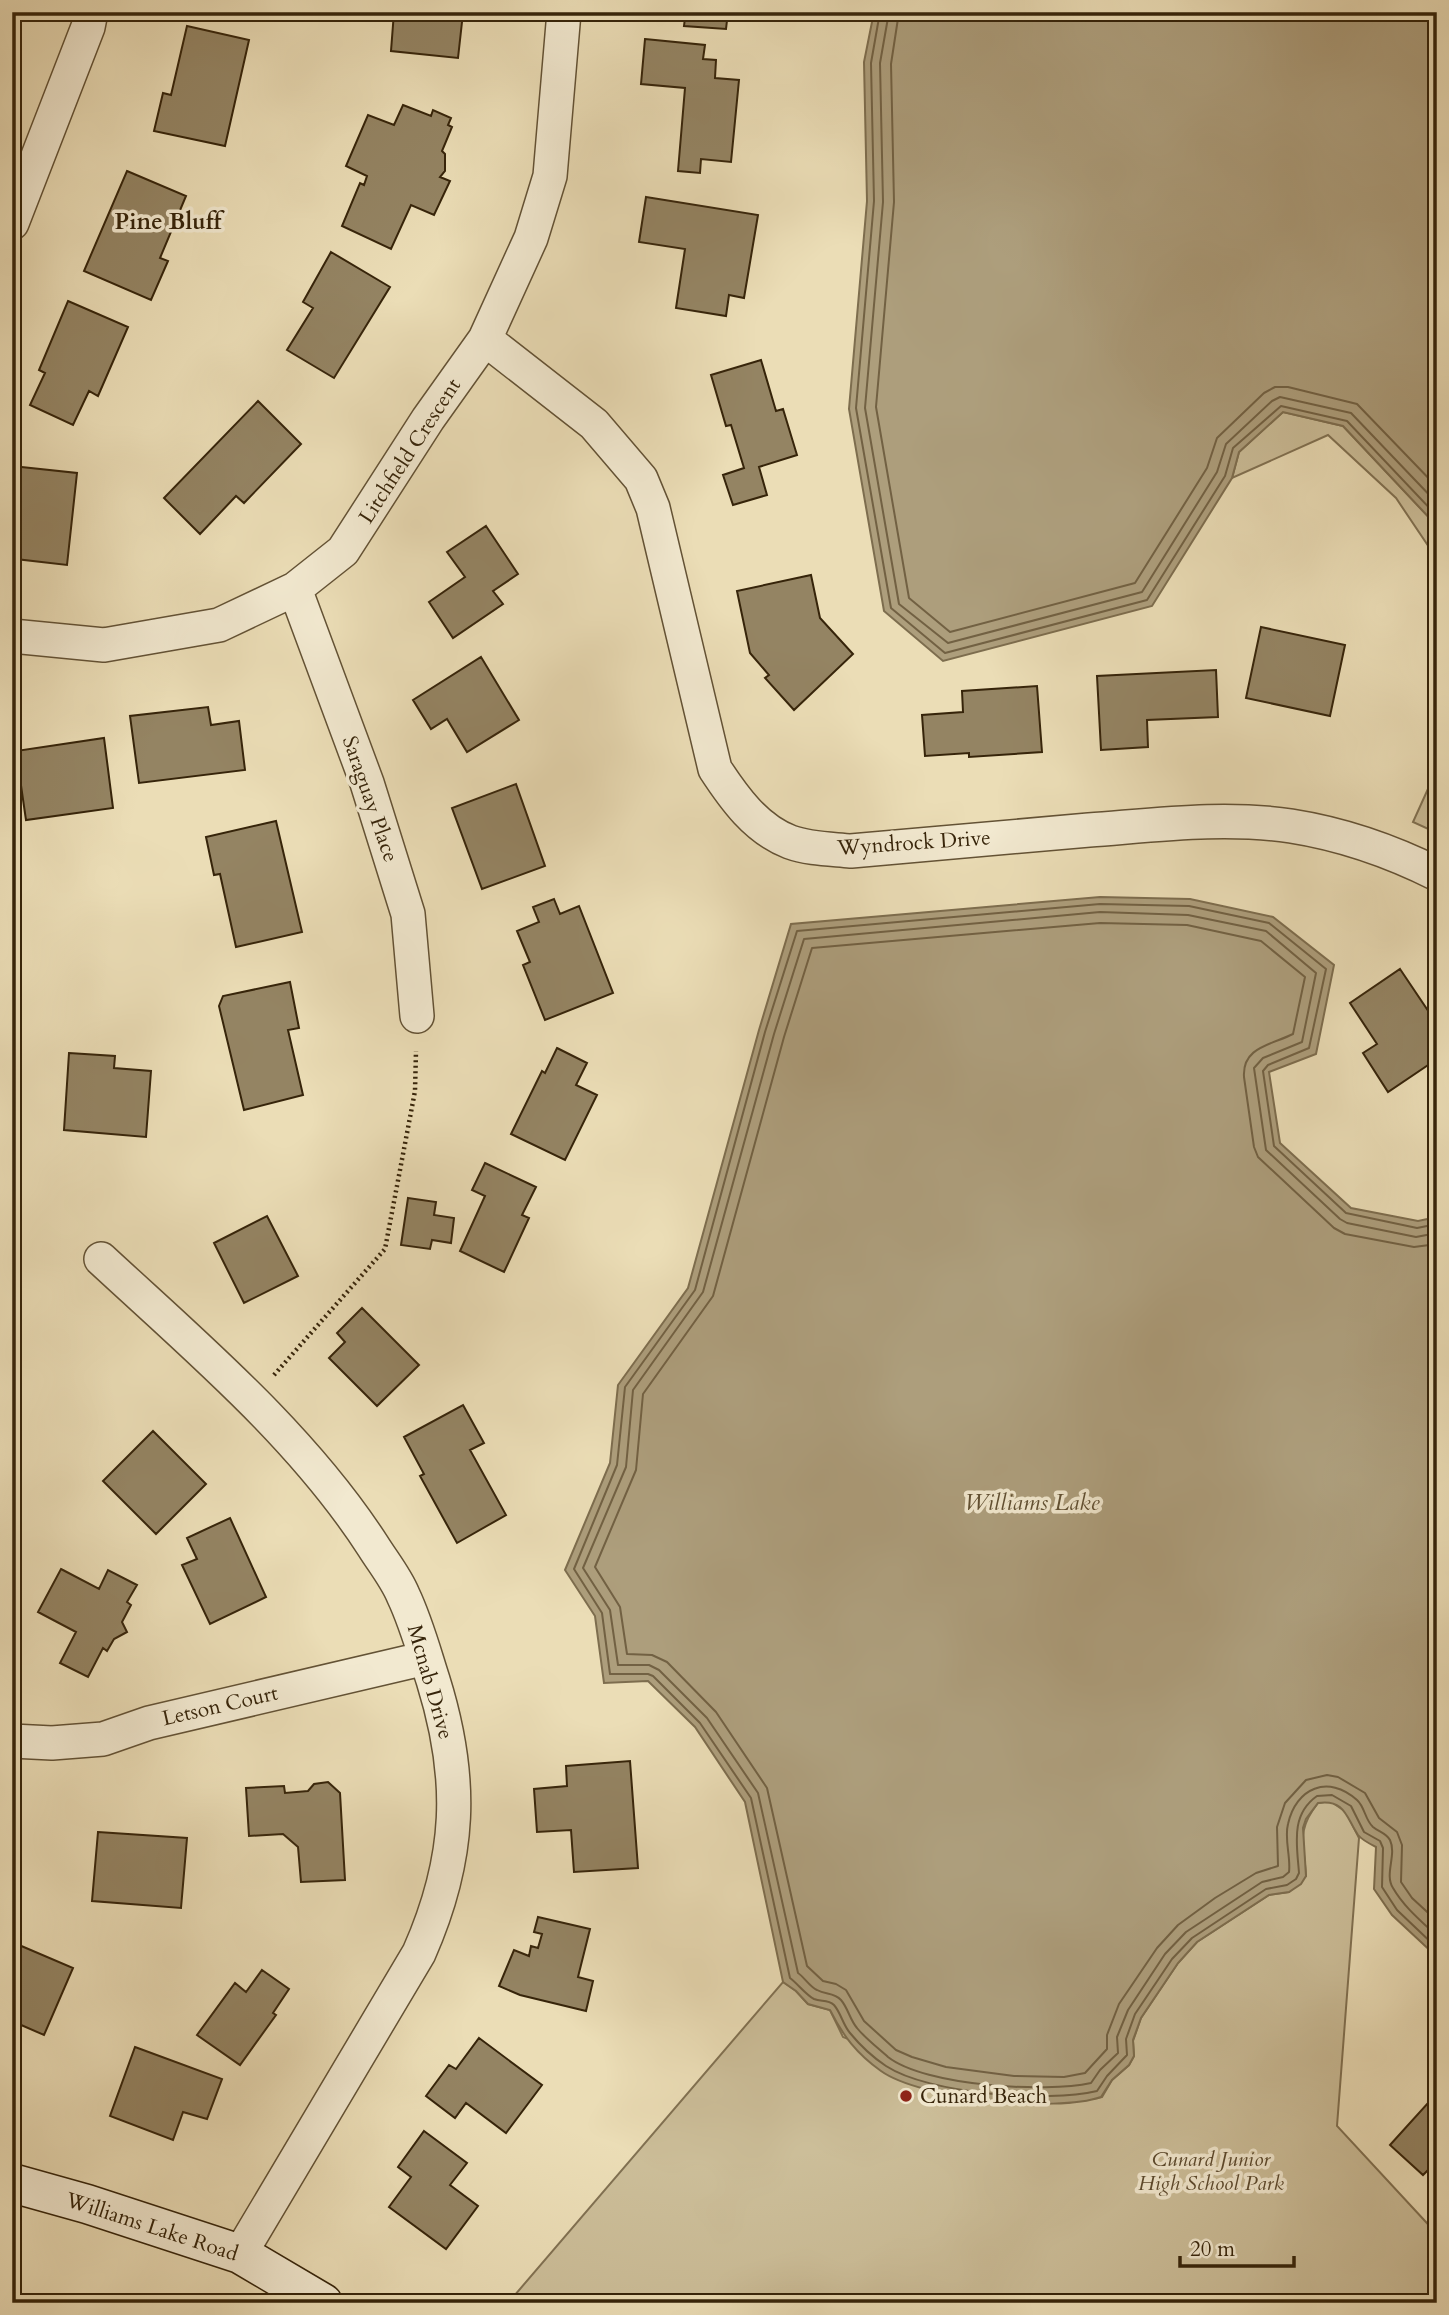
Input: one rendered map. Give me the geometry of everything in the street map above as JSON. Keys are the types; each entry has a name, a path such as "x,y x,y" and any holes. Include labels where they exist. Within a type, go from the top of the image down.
{"main road":[{"name":"Williams Lake Road","path":"12,2183 87,2204 240,2254 323,2303"}],"street":[{"path":"12,223 84,38 91,12"},
{"name":"Litchfield Crescent","path":"12,636 104,645 219,625 295,589 343,551 428,419 485,339 531,238 550,176 564,12"},
{"name":"Wyndrock Drive","path":"485,339 594,424 641,479 653,508 715,769 737,802 763,826 790,841 815,848 851,851 1199,821 1290,826 1366,844 1437,874"},
{"name":"Saraguay Place","path":"295,589 367,783 408,914 417,1016"},
{"name":"Mcnab Drive","path":"101,1259 253,1400 351,1512 403,1594 442,1709 454,1777 454,1829 442,1897 419,1953 240,2254"},
{"name":"Letson Court","path":"12,1741 52,1743 103,1739 149,1723 426,1658"}],"path":[{"path":"253,1400 385,1249 415,1091 417,1016"}],"green space":[{"path":"1283,412 1343,426 1437,526 1437,559 1396,498 1328,435 1232,478 1239,452"},
{"path":"1437,769 1437,833 1413,822"},
{"name":"Cunard Junior High School Park","path":"1330,1801 1346,1812 1359,1838 1337,2126 1437,2234 1437,2303 508,2303 783,1982 808,2004 830,2010 843,2037 1013,2103 1066,2103 1102,2097 1112,2080 1129,2065 1134,2056 1133,2041 1141,2018 1178,1963 1197,1942 1269,1895 1289,1892 1306,1876 1304,1829 1318,1803"}],"water":[{"path":"874,12 1437,12 1437,526 1343,426 1283,412 1239,452 1232,478 1152,606 943,661 884,611 849,409 867,201 864,62"},
{"name":"Williams Lake","path":"1100,897 1190,899 1273,917 1334,965 1316,1054 1269,1072 1280,1143 1351,1208 1418,1221 1437,1217 1437,1957 1392,1915 1374,1889 1376,1847 1358,1835 1339,1807 1327,1802 1318,1803 1303,1828 1306,1876 1301,1884 1289,1892 1269,1895 1197,1942 1178,1963 1141,2018 1133,2040 1134,2056 1101,2097 1080,2102 1022,2103 956,2096 900,2081 872,2065 858,2051 830,2010 808,2004 783,1982 745,1802 695,1727 648,1681 604,1683 595,1616 565,1570 610,1463 618,1385 688,1288 791,924"}],"building":[{"path":"394,12 463,13 458,58 391,51"},
{"path":"648,12 728,12 726,29 684,26 685,18 648,15"},
{"path":"187,26 249,40 225,146 154,131 163,93 171,95"},
{"path":"645,39 705,45 703,59 716,60 715,78 739,80 731,162 701,159 700,173 678,171 685,88 641,84"},
{"path":"403,105 431,116 433,110 451,118 448,125 452,127 442,151 445,154 445,171 440,177 450,181 434,215 411,205 391,249 342,226 360,183 364,185 367,176 346,166 368,115 394,125"},
{"path":"127,171 186,196 160,258 168,261 151,300 84,271"},
{"path":"646,197 758,215 744,298 729,295 726,316 676,308 685,249 639,242"},
{"path":"331,252 390,287 334,378 287,350 313,308 303,302"},
{"path":"68,301 128,327 98,396 89,391 73,425 30,405 45,373 39,370"},
{"path":"761,360 776,411 783,409 797,455 759,467 767,495 733,505 723,475 744,468 731,425 726,426 711,375"},
{"path":"258,401 301,444 244,503 236,496 200,534 164,498"},
{"path":"12,466 77,473 67,565 16,559 20,527 12,527"},
{"path":"486,526 518,574 493,591 503,604 453,638 429,602 465,577 447,552"},
{"path":"811,575 820,618 853,654 794,710 765,678 769,675 750,653 737,591"},
{"path":"1261,627 1345,645 1330,716 1246,698"},
{"path":"481,657 519,720 467,752 447,719 431,729 413,700"},
{"path":"1216,670 1218,717 1147,720 1148,747 1101,750 1097,676"},
{"path":"1037,686 1042,752 969,757 969,753 925,756 922,715 963,712 962,691"},
{"path":"208,707 211,725 239,721 245,770 139,783 130,716"},
{"path":"104,738 113,808 26,820 16,751"},
{"path":"516,784 545,866 482,889 452,808"},
{"path":"276,821 302,932 236,947 220,874 214,875 206,837"},
{"path":"554,899 560,914 579,906 613,993 545,1020 523,965 530,962 517,931 539,922 533,907"},
{"path":"1400,969 1437,1024 1437,1059 1388,1092 1363,1053 1377,1044 1350,1003"},
{"path":"290,982 299,1028 288,1030 303,1095 244,1110 219,1006 223,996"},
{"path":"557,1048 587,1063 576,1085 597,1095 565,1160 511,1134 542,1071 545,1073"},
{"path":"69,1053 115,1056 114,1068 151,1071 146,1137 64,1130"},
{"path":"1437,1102 1437,1118 1429,1107"},
{"path":"485,1163 536,1187 522,1215 529,1218 504,1272 460,1251 485,1196 472,1190"},
{"path":"408,1198 436,1202 434,1215 454,1218 451,1243 432,1240 430,1249 401,1245"},
{"path":"267,1216 298,1276 244,1303 214,1243"},
{"path":"362,1308 419,1365 377,1406 329,1358 345,1342 337,1333"},
{"path":"463,1405 484,1443 470,1450 506,1515 457,1543 420,1476 424,1474 404,1437"},
{"path":"153,1431 206,1484 156,1534 103,1481"},
{"path":"230,1518 266,1597 210,1624 182,1565 197,1559 187,1538"},
{"path":"61,1569 99,1589 108,1570 137,1585 127,1602 131,1605 122,1622 127,1632 114,1639 107,1651 103,1648 88,1677 60,1663 76,1632 38,1612"},
{"path":"630,1761 638,1868 574,1872 571,1830 537,1832 534,1789 567,1786 566,1766"},
{"path":"328,1782 340,1793 345,1880 301,1882 298,1847 283,1834 249,1836 246,1788 284,1786 285,1793 308,1791 314,1784"},
{"path":"98,1832 187,1838 181,1908 92,1901"},
{"path":"538,1917 590,1929 578,1977 593,1981 586,2011 520,1995 499,1986 514,1950 529,1956 531,1946 538,1948 542,1934 534,1932"},
{"path":"12,1942 73,1968 44,2035 12,2021"},
{"path":"262,1970 289,1989 273,2013 276,2015 240,2065 197,2035 235,1983 246,1992"},
{"path":"479,2038 542,2085 506,2133 466,2103 455,2118 426,2096 449,2065 456,2069"},
{"path":"135,2047 222,2079 207,2119 183,2112 173,2140 110,2116"},
{"path":"1437,2093 1437,2161 1423,2175 1390,2145"},
{"path":"424,2131 467,2163 450,2185 478,2206 446,2249 389,2207 411,2177 398,2167"}],"place":[{"name":"Cunard Beach","path":"906,2096"}],"district":[{"name":"Pine Bluff","path":"168,221"}]}
